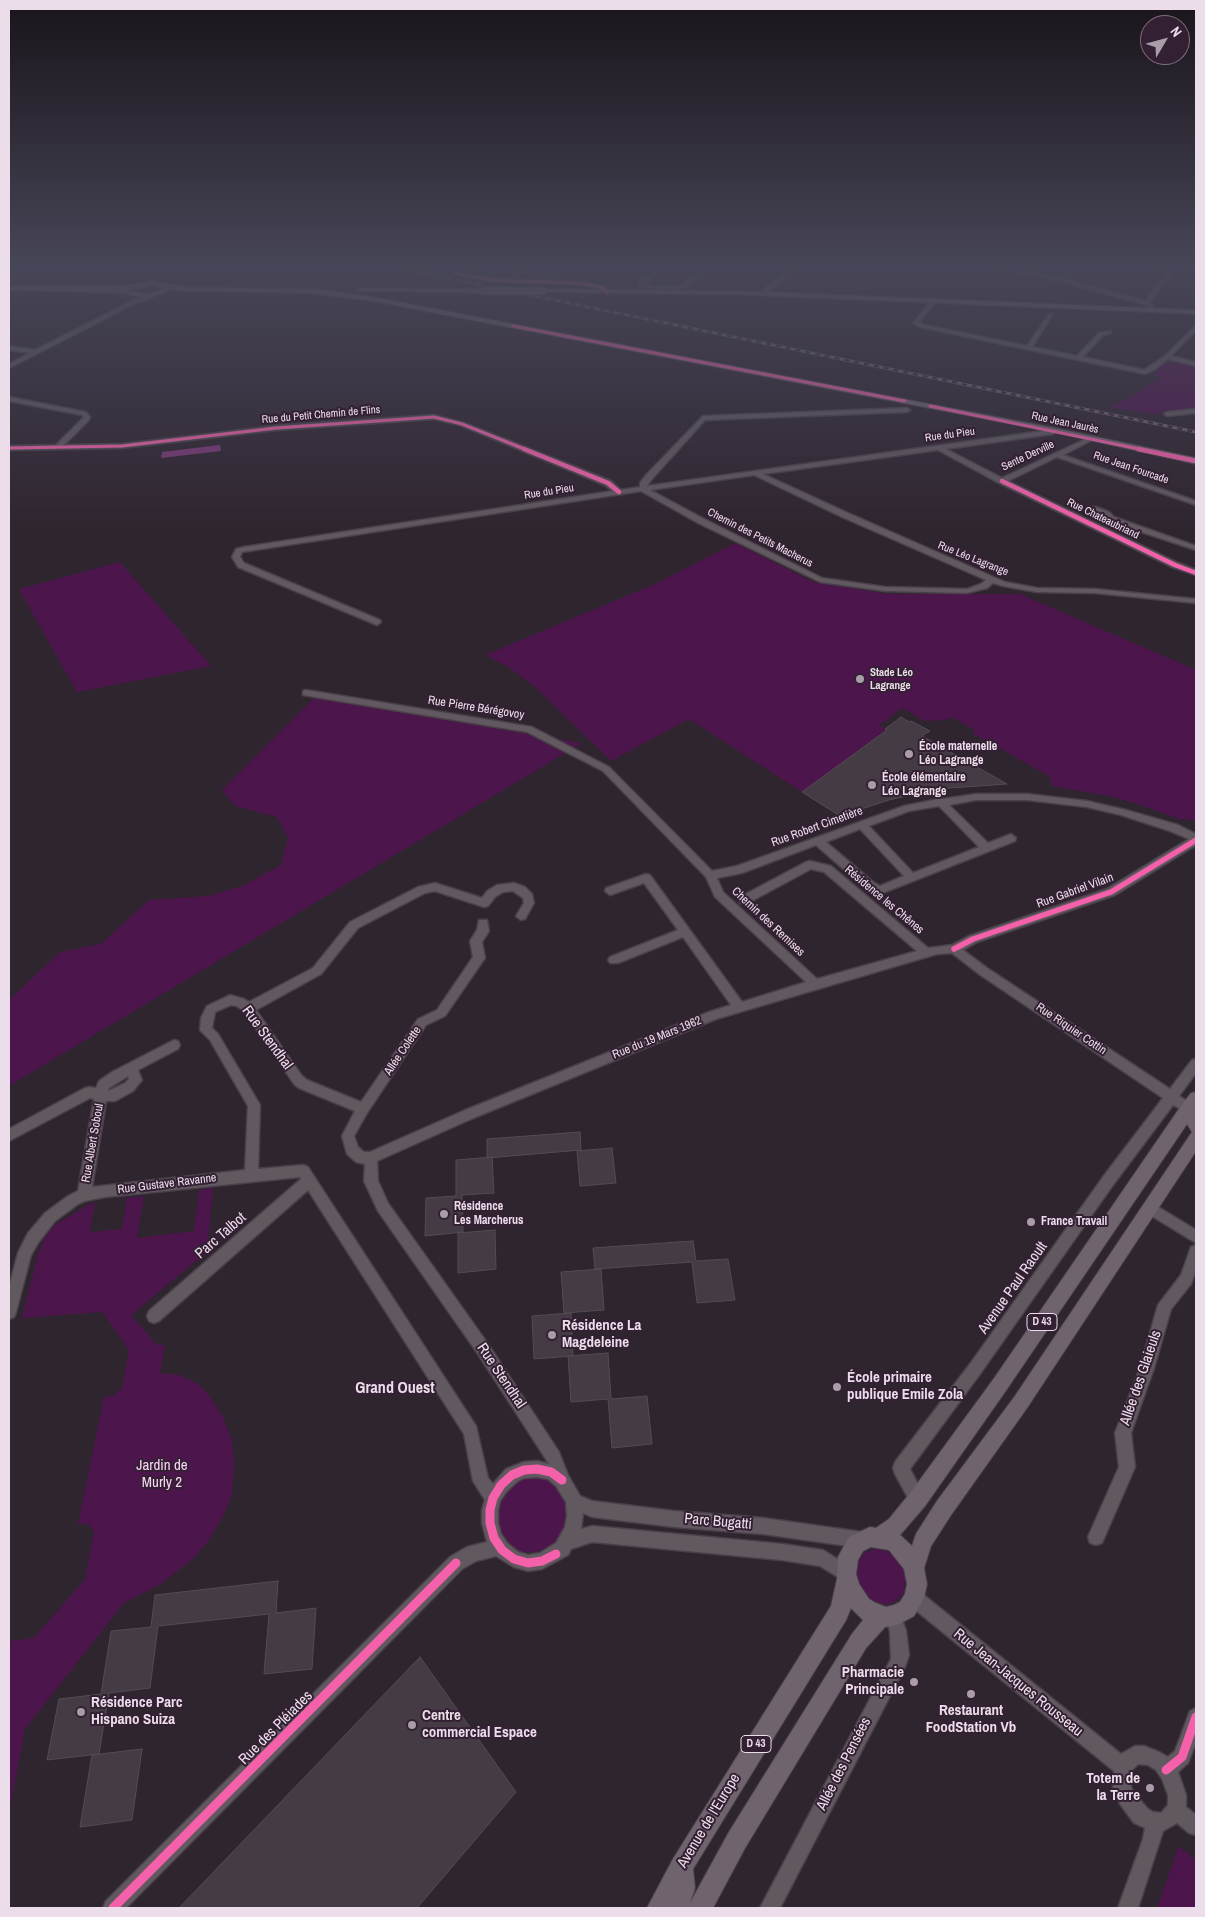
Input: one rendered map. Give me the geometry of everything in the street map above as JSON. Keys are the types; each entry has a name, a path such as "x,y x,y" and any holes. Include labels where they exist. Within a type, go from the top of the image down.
{"main road":[{"name":"Rue Jean Jaurès","path":"651,354 909,406 922,405 1054,430 1196,460"},
{"path":"1194,1105 1196,1127"},
{"name":"D 43","path":"871,1538 896,1526 918,1499 1194,1105"},
{"name":"D 43","path":"914,1568 923,1542 944,1508 1021,1402 1196,1138"},
{"path":"1124,1204 1150,1208 1140,1182"},
{"path":"871,1538 896,1543 910,1558 914,1568 917,1584 914,1598 907,1609 886,1616 870,1612 855,1598 846,1577 846,1565 851,1550 871,1538"},
{"name":"Avenue de l'Europe","path":"659,1908 681,1867 842,1607 846,1577"},
{"name":"D 43","path":"700,1908 747,1823 859,1641 869,1628 886,1616"},
{"path":"677,1908 683,1888 681,1867"}],"street":[{"path":"9,366 31,354"},
{"path":"1060,354 1145,372 1152,369 1169,354"},
{"path":"1078,358 1081,354"},
{"path":"1167,357 1196,364"},
{"path":"9,399 84,414 87,417 85,422 57,448"},
{"path":"643,489 644,483 649,477 703,418 909,406"},
{"path":"1167,414 1196,411"},
{"name":"Rue du Petit Chemin de Flins","path":"9,448 127,446 276,428 441,417 612,484 619,492"},
{"name":"Rue du Pieu","path":"377,622 241,565 236,557 244,549 619,492 757,474 1054,430"},
{"name":"Sente Derville","path":"1002,481 1092,438"},
{"name":"Rue Chateaubriand","path":"939,448 1002,481 1196,573"},
{"name":"Rue Jean Fourcade","path":"1057,455 1196,503"},
{"name":"Rue Léo Lagrange","path":"757,474 845,516 991,580 1018,588 1095,591 1196,601"},
{"name":"Chemin des Petits Macherus","path":"643,489 703,522 820,580 885,589 967,591 984,586 991,580"},
{"path":"1093,509 1106,514 1111,519 1196,548"},
{"name":"Rue Pierre Bérégovoy","path":"306,693 529,729 606,769 710,875"},
{"name":"Rue Robert Cimetière","path":"710,875 738,870 908,808 939,801 1000,796 1072,802 1122,812 1174,828 1196,839"},
{"path":"939,801 986,848"},
{"path":"861,824 911,877"},
{"path":"817,840 875,889 880,890 1010,838"},
{"name":"Rue Gabriel Vilain","path":"954,949 973,939 1110,892 1196,839"},
{"name":"Résidence les Chênes","path":"744,900 810,864 826,869 926,953"},
{"name":"Chemin des Remises","path":"710,875 719,894 814,984"},
{"path":"610,891 646,878 739,1007"},
{"path":"248,1008 316,971 354,925 422,890 435,887 452,891 484,904 491,894 501,888 514,888 521,890 528,897 528,903 521,916"},
{"name":"Allée Colette","path":"363,1110 422,1022 441,1013 479,958 476,941 483,931 483,923"},
{"path":"614,960 685,932"},
{"name":"Rue du 19 Mars 1962","path":"371,1158 511,1097 697,1021 814,984 937,950 954,949"},
{"name":"Rue Riquier Cottin","path":"954,949 983,971 1170,1096 1194,1105"},
{"name":"Rue Stendhal","path":"250,1175 254,1105 214,1038 206,1030 207,1018 212,1009 219,1004 230,1000 240,1002 248,1008 298,1080 303,1084 363,1110"},
{"name":"Rue Albert Soboul","path":"9,1312 25,1253 33,1238 50,1217 73,1200 84,1195 103,1085 174,1045"},
{"path":"1170,1096 1196,1064"},
{"name":"Rue Albert Soboul","path":"9,1135 89,1092 101,1095"},
{"name":"Avenue Paul Raoult","path":"918,1499 901,1468 1026,1300 1170,1096"},
{"path":"363,1110 350,1130 348,1142 355,1154 361,1158 371,1158"},
{"name":"Rue Stendhal","path":"371,1158 372,1181 383,1208 483,1349 554,1457 562,1480"},
{"path":"250,1175 303,1171 471,1431 481,1481 493,1498"},
{"name":"Rue Gustave Ravanne","path":"84,1195 250,1175"},
{"name":"Parc Talbot","path":"154,1316 309,1180"},
{"path":"1150,1208 1196,1237"},
{"name":"Allée des Glaieuls","path":"1096,1537 1128,1468 1123,1434 1147,1368 1165,1306 1186,1279 1196,1252"},
{"path":"538,1469 550,1472 562,1480 574,1502 575,1516 567,1542 556,1554 542,1561 528,1563 514,1559 500,1547 494,1538 490,1523 490,1510 493,1498 501,1485 512,1476 524,1470 538,1469"},
{"name":"Parc Bugatti","path":"574,1502 592,1509 665,1518 871,1538"},
{"name":"Parc Bugatti","path":"567,1542 592,1534 782,1552 823,1558 846,1577"},
{"name":"Rue des Pléiades","path":"113,1908 456,1564 473,1553 500,1547"},
{"name":"Rue Jean-Jacques Rousseau","path":"914,1598 1123,1767"},
{"name":"Allée des Pensées","path":"770,1908 899,1661 899,1641 886,1616"},
{"path":"1166,1770 1182,1757 1196,1717"},
{"path":"1144,1755 1157,1761 1166,1770 1175,1784 1178,1795 1175,1810 1167,1820 1155,1822 1140,1816 1126,1798 1122,1787 1123,1767 1128,1760 1135,1756 1144,1755"},
{"path":"1175,1810 1196,1826"},
{"path":"1128,1908 1152,1839 1155,1822"}],"green space":[{"path":"1179,361 1196,366 1196,409 1171,412 1166,410 1155,414 1110,408 1161,378 1153,375 1166,362"},
{"name":"Stade Léo Lagrange","path":"735,543 813,582 887,594 1020,594 1196,670 1196,820 1179,819 1109,796 1052,786 1049,776 972,733 975,730 953,718 925,721 902,708 879,725 887,730 802,792 689,719 611,761 537,689 510,668 485,655 655,584"},
{"path":"120,562 211,666 77,692 19,589"},
{"path":"314,698 582,743 9,1086 9,1000 60,952 101,944 149,900 208,896 242,886 281,865 288,838 277,817 235,806 222,790"},
{"name":"Jardin de Murly 2","path":"213,1188 207,1252 131,1315 157,1345 165,1345 160,1373 179,1375 198,1384 208,1394 223,1417 232,1440 234,1465 232,1494 223,1517 206,1544 194,1558 161,1584 124,1603 25,1729 9,1812 9,1641 34,1638 85,1579 94,1532 88,1524 78,1524 104,1397 113,1396 122,1388 129,1350 102,1312 22,1318 38,1254 45,1237 55,1225 95,1201 90,1232 122,1229 127,1198 144,1196 137,1238 194,1231 199,1190"},
{"path":"522,1477 544,1477 555,1483 562,1493 566,1504 567,1517 557,1540 547,1548 536,1552 524,1552 513,1548 504,1540 498,1529 496,1517 497,1504 503,1492"},
{"path":"876,1548 883,1549 897,1558 906,1576 903,1594 889,1604 881,1604 865,1594 857,1576 856,1568 863,1554"},
{"path":"1179,1846 1196,1860 1196,1908 1157,1908"}],"shaded area":[{"path":"220,445 221,451 161,458 162,452"}],"building":[{"path":"901,717 930,731 922,736 1007,784 936,789 889,800 840,816 802,792 887,730 885,729"},
{"path":"580,1132 581,1150 487,1158 487,1139"},
{"path":"612,1148 616,1183 580,1186 577,1151"},
{"path":"492,1157 494,1193 462,1195 463,1232 425,1236 426,1198 456,1196 456,1160"},
{"path":"495,1230 496,1269 458,1273 458,1233"},
{"path":"693,1241 696,1261 728,1259 735,1300 697,1303 692,1262 595,1269 593,1248"},
{"path":"601,1269 604,1310 564,1313 561,1272"},
{"path":"571,1313 573,1356 534,1359 532,1316"},
{"path":"608,1353 611,1399 647,1396 652,1444 612,1448 608,1399 571,1402 568,1356"},
{"name":"Résidence Parc Hispano Suiza","path":"278,1581 276,1613 316,1608 312,1669 264,1674 269,1614 158,1626 150,1688 109,1693 99,1754 47,1760 59,1699 101,1694 111,1631 151,1627 155,1595"},
{"name":"Centre commercial Espace","path":"420,1657 516,1792 417,1908 179,1908"},
{"path":"142,1749 132,1820 80,1827 92,1755"}],"railway":[{"path":"819,354 1196,432"}],"cycle path":[{"path":"662,354 905,401"},
{"path":"930,406 1196,461"},
{"path":"9,448 122,446 276,428 434,417 462,424 608,483 619,492"},
{"path":"1002,481 1175,565 1196,573"},
{"path":"954,949 973,939 1111,892 1196,840"},
{"path":"556,1554 542,1561 528,1563 514,1559 502,1550 494,1538 490,1523 490,1510 493,1498 501,1485 512,1475 524,1470 537,1469 551,1472 562,1480"},
{"path":"113,1908 456,1563"},
{"path":"1166,1770 1182,1757 1196,1717"}],"place":[{"name":"Stade Léo Lagrange","path":"860,679"},
{"name":"École maternelle Léo Lagrange","path":"909,754"},
{"name":"École élémentaire Léo Lagrange","path":"872,785"},
{"name":"Résidence Les Marcherus","path":"444,1214"},
{"name":"France Travail","path":"1031,1222"},
{"name":"Résidence La Magdeleine","path":"552,1335"},
{"name":"École primaire publique Emile Zola","path":"837,1387"},
{"name":"Pharmacie Principale","path":"914,1682"},
{"name":"Restaurant FoodStation Vb","path":"971,1694"},
{"name":"Résidence Parc Hispano Suiza","path":"81,1712"},
{"name":"Centre commercial Espace","path":"412,1725"},
{"name":"Totem de la Terre","path":"1150,1788"}],"district":[{"name":"Grand Ouest","path":"395,1389"}]}
